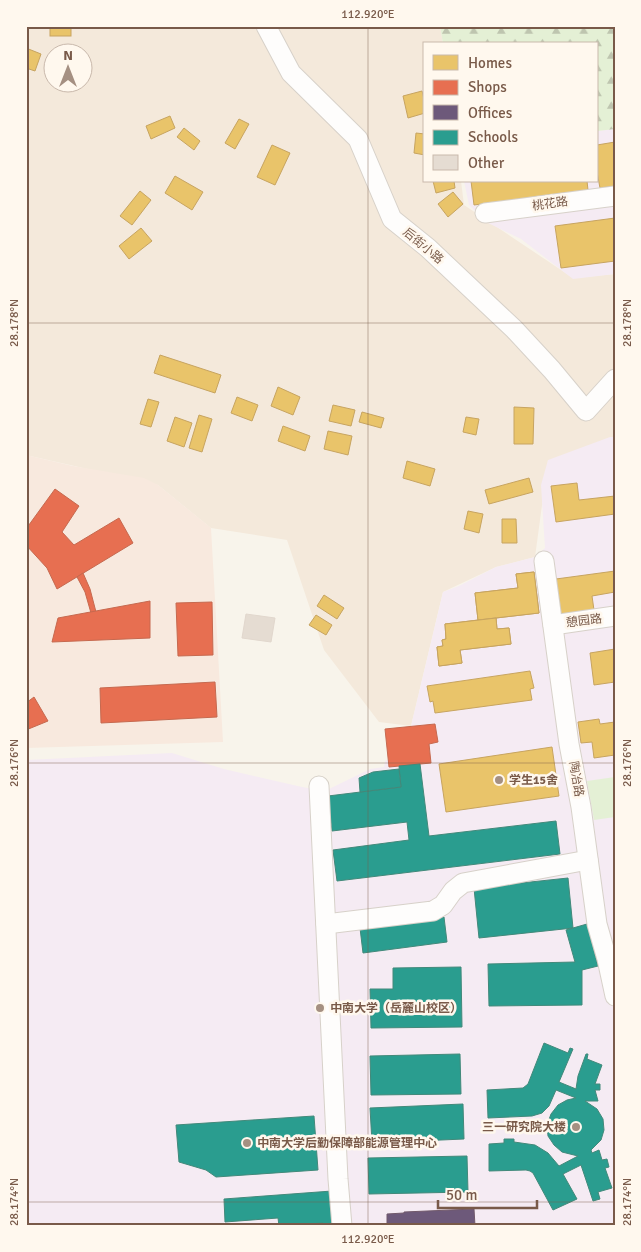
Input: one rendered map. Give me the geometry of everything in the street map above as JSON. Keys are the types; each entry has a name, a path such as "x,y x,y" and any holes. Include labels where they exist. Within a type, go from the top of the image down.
{"street":[{"name":"后街小路","path":"266,26 290,73 358,139 392,219 428,248 514,329 552,370 586,411 615,379"},
{"name":"桃花路","path":"485,213 615,196"},
{"name":"陶冶路","path":"544,561 597,924 615,996"},
{"name":"憩园路","path":"553,625 615,616"},
{"path":"319,786 338,1179 342,1226"},
{"path":"326,924 432,911 443,906 453,891 462,883 588,860"},
{"path":"603,943 615,960"}],"shaded area":[{"path":"26,26 440,26 443,42 423,42 423,182 461,182 464,205 573,278 615,274 615,443 548,461 535,557 496,567 443,592 411,726 379,722 324,650 287,540 211,528 158,485 26,455"},
{"path":"615,129 615,274 573,279 521,239 486,222 469,205 464,182 598,182 598,131"},
{"name":"中南大学（岳麓山校区）","path":"610,437 615,437 615,1226 26,1226 26,760 172,753 224,769 325,791 370,769 384,767 385,761 388,760 385,729 411,726 443,592 496,567 535,557 545,548 541,485 548,460"},
{"path":"26,455 73,466 144,478 158,485 211,528 223,742 26,748"}],"green space":[{"path":"440,26 615,26 615,129 598,131 598,42 443,42"},
{"path":"615,777 615,817 594,820 587,781"}],"building: Homes":[{"path":"50,26 71,26 71,36 50,36"},
{"path":"26,48 41,54 35,71 26,68"},
{"path":"422,91 423,114 408,118 403,96"},
{"path":"170,116 175,128 151,139 146,126"},
{"path":"239,119 249,124 235,149 225,143"},
{"path":"184,128 200,141 194,150 177,137"},
{"path":"416,133 423,134 423,155 414,153"},
{"path":"615,142 615,186 600,188 598,177 598,145"},
{"path":"272,145 290,153 275,185 257,177"},
{"path":"175,176 203,192 192,210 165,193"},
{"path":"433,182 454,182 455,188 436,193"},
{"path":"471,182 587,182 588,190 474,205"},
{"path":"140,191 151,200 132,225 120,216"},
{"path":"453,192 463,204 448,217 438,204"},
{"path":"615,218 615,261 561,268 555,226"},
{"path":"141,228 152,241 129,259 119,246"},
{"path":"160,355 221,375 215,393 154,373"},
{"path":"278,387 300,397 293,415 271,406"},
{"path":"237,397 258,405 252,421 231,413"},
{"path":"148,399 159,402 151,427 140,424"},
{"path":"333,405 355,410 351,426 329,421"},
{"path":"514,407 534,408 533,444 514,444"},
{"path":"362,412 384,418 381,428 359,422"},
{"path":"199,415 212,419 202,452 189,448"},
{"path":"175,417 192,423 184,447 167,441"},
{"path":"466,417 479,419 476,435 463,432"},
{"path":"283,426 310,436 305,451 278,441"},
{"path":"328,431 352,436 348,455 324,449"},
{"path":"407,461 435,469 430,486 403,478"},
{"path":"529,478 533,492 489,504 485,490"},
{"path":"577,483 579,500 615,496 615,514 556,522 551,486"},
{"path":"468,511 483,514 479,533 464,529"},
{"path":"502,519 516,519 517,543 502,543"},
{"path":"615,571 615,592 592,596 594,610 561,615 556,579"},
{"path":"534,572 539,613 496,618 497,629 509,628 511,644 460,650 462,663 439,666 437,647 443,646 442,640 446,639 445,624 478,620 475,593 518,588 516,574"},
{"path":"534,572 539,613 478,620 475,593 518,588 516,574"},
{"path":"324,595 344,608 337,619 317,606"},
{"path":"316,615 332,625 326,635 309,625"},
{"path":"496,618 497,629 509,628 511,644 460,650 462,663 439,666 437,647 443,646 442,640 446,639 445,624"},
{"path":"615,649 615,682 594,685 590,653"},
{"path":"530,671 534,688 530,689 532,700 435,713 433,701 430,702 427,686"},
{"path":"599,719 600,724 615,722 615,755 594,758 592,742 581,743 578,722"},
{"name":"学生15舍","path":"552,747 559,796 446,812 439,764"}],"building: Shops":[{"path":"55,489 79,506 62,532 74,545 119,518 133,543 57,589 47,568 26,545 26,529"},
{"path":"83,573 90,589 96,612 91,613 85,592 77,577"},
{"path":"150,601 150,638 52,642 58,618"},
{"path":"212,602 213,655 178,656 176,603"},
{"path":"215,682 217,717 101,723 100,688"},
{"path":"34,697 48,721 26,730 26,703"},
{"path":"435,724 438,742 429,744 431,763 389,767 385,729"}],"building: Offices":[{"path":"474,1209 475,1226 387,1226 387,1214"}],"building: Schools":[{"path":"420,764 429,836 556,821 560,854 337,881 333,850 409,840 407,822 332,831 328,796 401,787 399,766"},
{"path":"399,769 401,787 360,792 359,778 373,772"},
{"path":"568,878 573,928 479,938 474,888"},
{"path":"444,917 447,942 363,953 360,928"},
{"path":"587,924 598,966 582,970 582,1005 489,1006 488,964 575,962 566,930"},
{"path":"461,967 462,1027 371,1028 370,989 393,989 393,968"},
{"name":"三一研究院大楼","path":"544,1043 568,1053 570,1048 573,1049 559,1082 576,1089 578,1076 586,1054 588,1054 587,1059 602,1065 595,1084 600,1084 600,1090 595,1090 598,1101 585,1101 597,1109 603,1119 604,1130 601,1140 591,1150 592,1153 599,1150 602,1160 607,1159 609,1167 605,1168 612,1188 598,1192 600,1199 593,1201 581,1165 563,1174 577,1199 553,1210 533,1173 530,1171 489,1171 489,1144 504,1143 504,1139 514,1139 514,1142 535,1145 548,1153 559,1166 578,1156 562,1152 554,1145 548,1136 547,1125 551,1114 558,1105 576,1098 556,1090 549,1106 542,1113 532,1116 488,1118 487,1090 523,1088 528,1084"},
{"path":"460,1054 461,1094 371,1095 370,1056"},
{"path":"463,1104 464,1139 372,1143 370,1108"},
{"name":"中南大学后勤保障部能源管理中心","path":"314,1116 318,1170 216,1177 206,1170 179,1162 176,1125"},
{"path":"467,1156 468,1192 369,1194 368,1158"},
{"path":"332,1191 335,1226 323,1226 323,1223 279,1226 278,1218 225,1222 224,1199"}],"building: Other":[{"path":"246,614 275,618 271,642 242,638"}],"place":[{"name":"学生15舍","path":"499,780"},
{"name":"中南大学（岳麓山校区）","path":"320,1008"},
{"name":"三一研究院大楼","path":"576,1127"},
{"name":"中南大学后勤保障部能源管理中心","path":"247,1143"}]}
